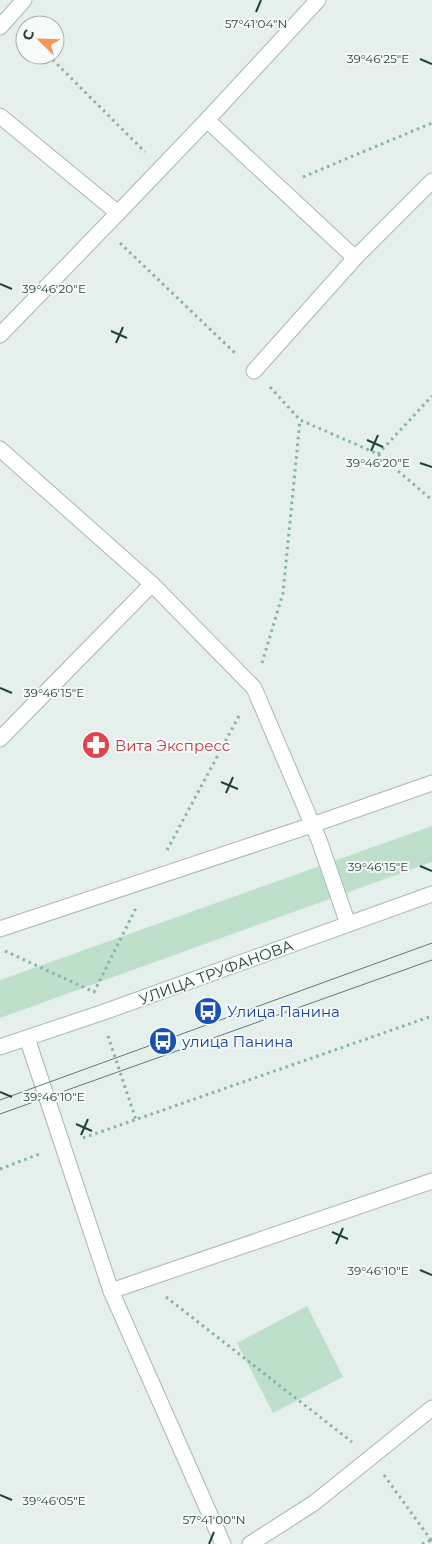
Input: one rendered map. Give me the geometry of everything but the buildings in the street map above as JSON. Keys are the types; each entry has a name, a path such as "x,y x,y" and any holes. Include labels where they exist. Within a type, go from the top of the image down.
{"street":[{"path":"0,27 24,0"},
{"path":"3,327 118,213 318,0"},
{"path":"0,116 118,213"},
{"path":"207,120 355,258"},
{"path":"254,370 355,258 432,181"},
{"path":"0,448 152,584 254,688 312,825 348,924"},
{"path":"0,739 152,584"},
{"path":"0,929 432,783"},
{"name":"УЛИЦА ТРУФАНОВА","path":"0,1047 101,1014 432,894"},
{"path":"27,1038 111,1291 224,1544"},
{"path":"111,1291 432,1181"},
{"path":"250,1544 314,1503 432,1408"}],"path":[{"path":"58,65 161,168"},
{"path":"279,187 432,123"},
{"path":"378,454 432,396"},
{"path":"0,949 94,992 151,879 254,688 283,593 300,420"},
{"path":"0,1169 432,1016"},
{"path":"108,1036 136,1120"},
{"path":"144,1280 371,1457 431,1539 422,1544"}],"green space":[{"path":"432,826 432,862 0,1018 0,980"},
{"path":"307,1306 343,1377 273,1413 237,1343"}],"tram line":[{"path":"0,1100 432,943"},
{"path":"0,1114 432,960"}],"place":[{"name":"Вита Экспресс","path":"96,745"},
{"name":"Улица Панина","path":"208,1011"},
{"name":"улица Панина","path":"163,1041"}]}
